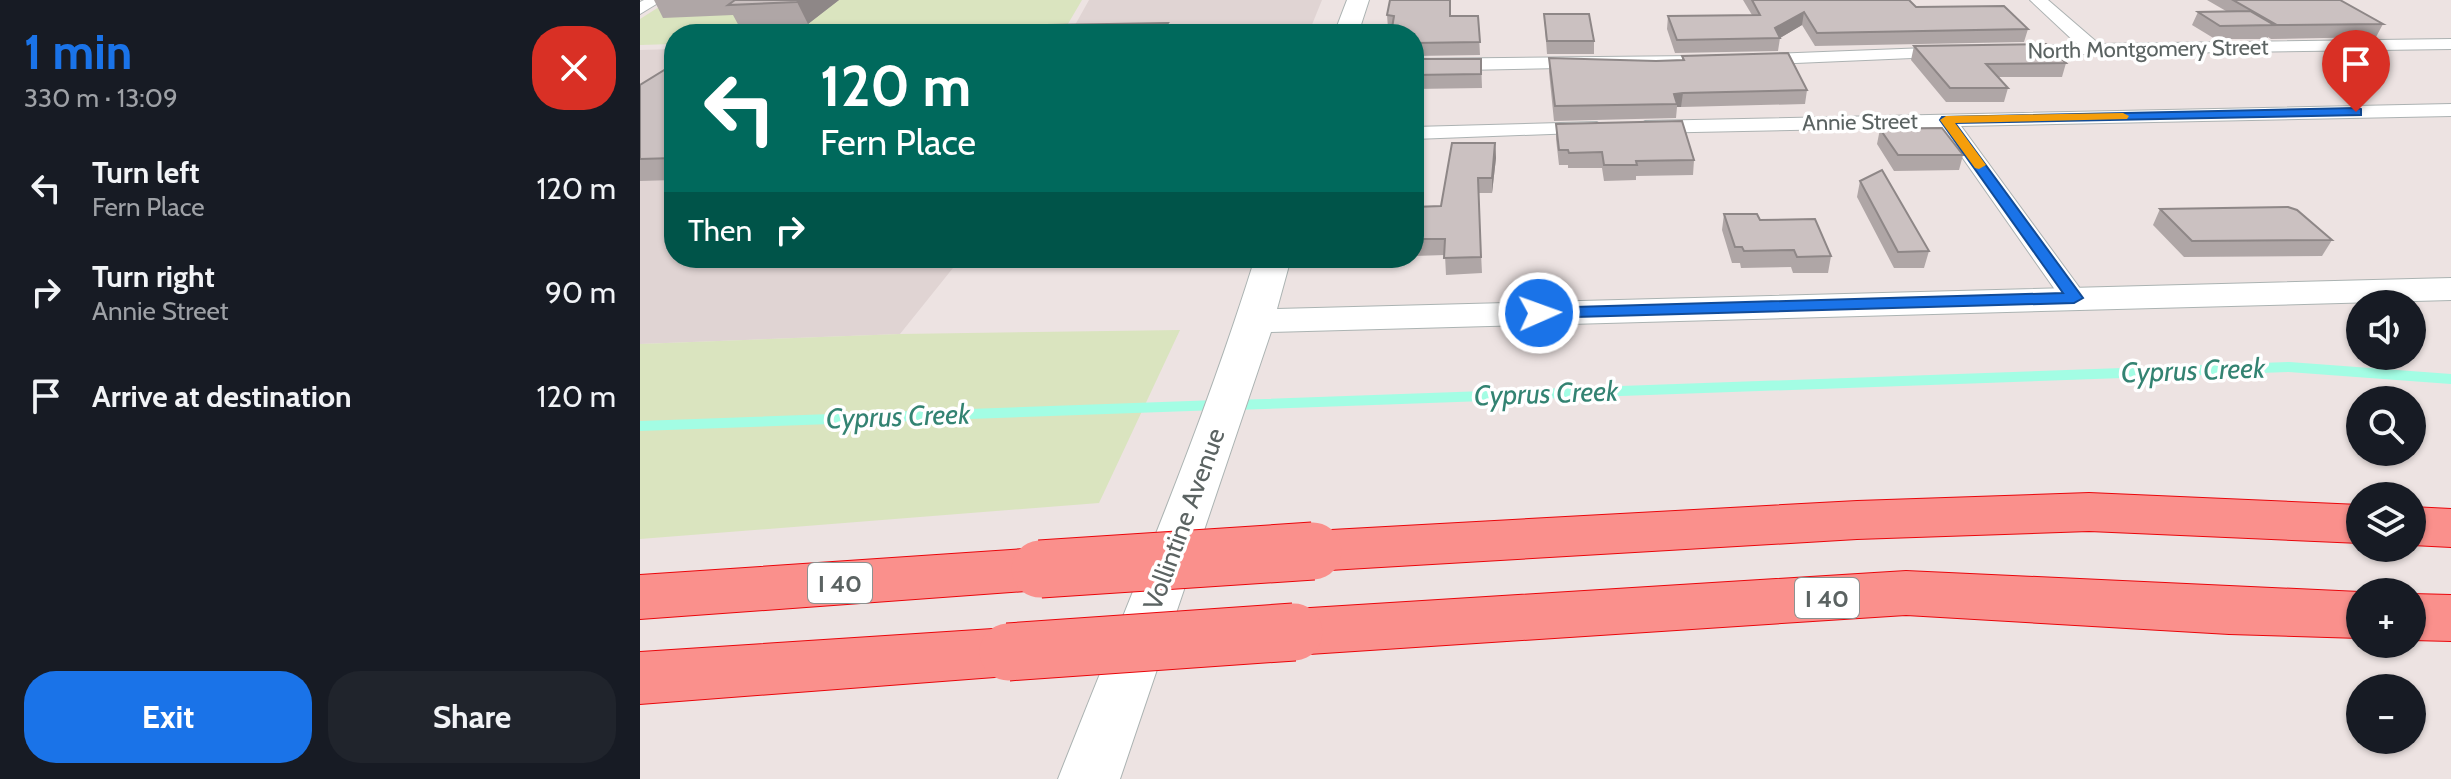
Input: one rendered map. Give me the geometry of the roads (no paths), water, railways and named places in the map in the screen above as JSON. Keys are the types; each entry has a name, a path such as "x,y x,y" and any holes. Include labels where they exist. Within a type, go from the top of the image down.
{"highway":[{"name":"I 40","path":"640,597 1313,551 1857,520 2089,512 2346,523"},
{"path":"2426,527 2451,528"},
{"name":"I 40","path":"640,678 1906,593 2346,615"},
{"path":"2426,617 2451,618"}],"street":[{"path":"640,9 655,0"},
{"path":"1350,24 1358,0"},
{"path":"2038,0 2095,50"},
{"name":"North Montgomery Street","path":"1424,65 1720,60 1983,51 2451,44"},
{"name":"Annie Street","path":"1424,133 2451,110"},
{"path":"1946,120 2074,298"},
{"name":"Vollintine Avenue","path":"1089,779 1215,435 1270,268"},
{"path":"1255,321 2451,289"}],"waterway":[{"name":"Cyprus Creek","path":"1234,405 2289,367 2451,379"},
{"name":"Cyprus Creek","path":"640,426 1218,405"}]}
